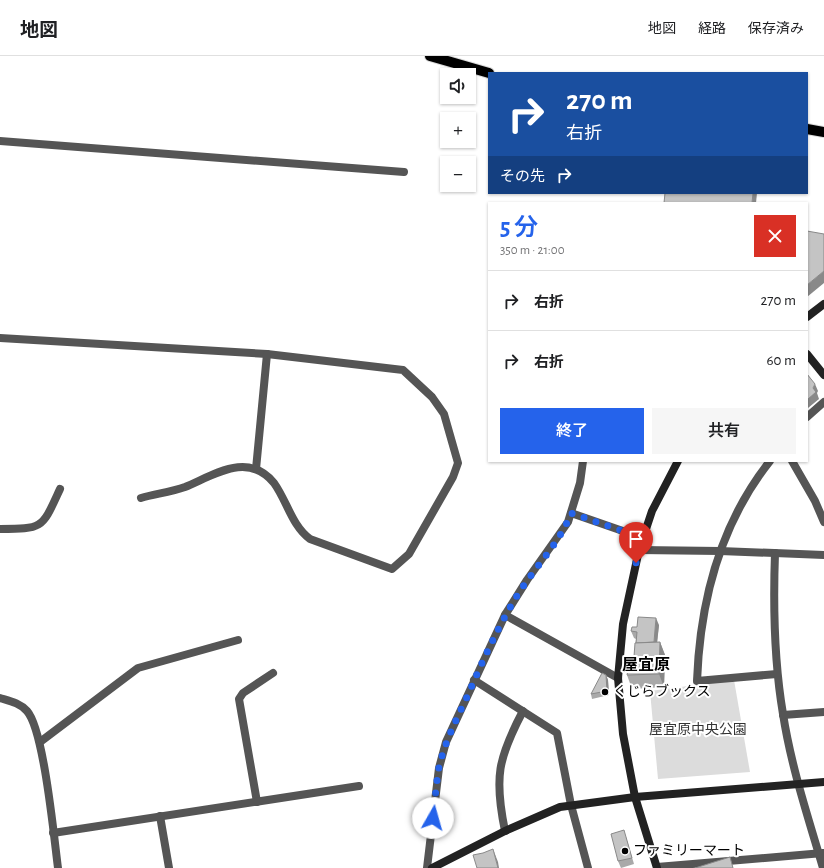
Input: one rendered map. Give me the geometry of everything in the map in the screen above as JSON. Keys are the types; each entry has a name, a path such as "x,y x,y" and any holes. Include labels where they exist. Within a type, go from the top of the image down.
{"main road":[{"path":"430,56 488,73"},
{"path":"808,130 824,132"}],"street":[{"path":"0,141 404,172"},
{"path":"808,316 824,304"},
{"path":"0,338 267,354 403,370 432,397 444,414 458,463 454,477 409,554 392,569 306,536 302,533 273,483 256,469 242,468 223,470 185,487 141,498"},
{"path":"256,469 267,354"},
{"path":"808,355 824,375"},
{"path":"808,416 824,402"},
{"path":"427,868 439,768 446,742 506,615 527,580 568,522 580,483 582,462"},
{"path":"677,462 652,511 639,550 623,624 618,678 623,734 635,797 657,868 739,864 821,853"},
{"path":"769,462 750,491 720,551 703,612 698,649 697,681 777,674"},
{"path":"793,462 815,501 824,522"},
{"path":"0,529 26,529 41,524 47,517 60,489"},
{"path":"571,513 643,538"},
{"path":"639,550 824,555"},
{"path":"775,553 773,630 783,715 799,784 821,853 823,868"},
{"path":"506,615 618,678"},
{"path":"40,742 138,668 238,640"},
{"path":"257,802 239,700 248,690 273,673"},
{"path":"474,680 556,733 571,805 588,868"},
{"path":"0,698 17,703 27,711 33,720 40,742 58,868"},
{"path":"505,831 499,803 498,783 507,743 523,711"},
{"path":"783,715 824,712"},
{"path":"432,868 505,831 560,807 635,797 824,782"},
{"path":"54,833 359,786"},
{"path":"160,816 168,868"}],"green space":[{"name":"屋宜原中央公園","path":"734,680 750,772 658,779 650,691"}],"building":[{"path":"665,194 753,194 752,202 664,202"},
{"path":"808,231 824,234 824,271 808,284"},
{"path":"808,375 815,384 813,388 816,392 808,399"},
{"path":"638,617 656,618 654,642 636,643 637,632 631,631 632,627 637,627"},
{"path":"660,642 659,674 627,675 628,670 633,670 635,643"},
{"path":"602,673 606,675 607,691 591,694"},
{"path":"624,830 632,858 618,861 611,834"},
{"path":"493,849 498,868 477,868 473,855"},
{"path":"730,857 733,868 695,868"}],"place":[{"name":"くじらブックス","path":"605,692"},
{"name":"ファミリーマート","path":"625,851"}],"district":[{"name":"屋宜原","path":"646,665"}],"route":[{"path":"433,818 439,768 446,742 474,680 506,615 527,580 568,522 571,513 643,538 636,563"}]}
